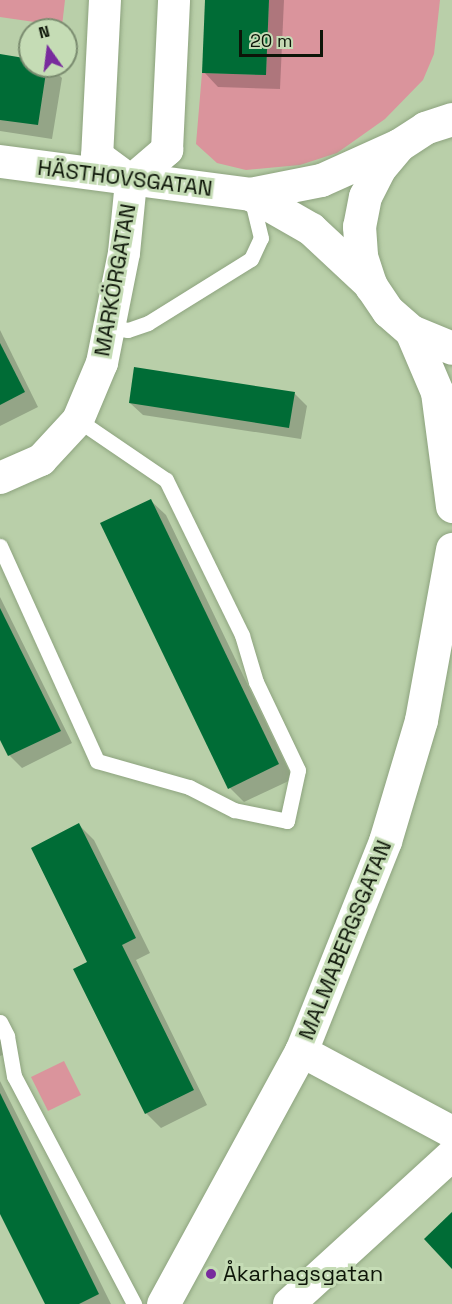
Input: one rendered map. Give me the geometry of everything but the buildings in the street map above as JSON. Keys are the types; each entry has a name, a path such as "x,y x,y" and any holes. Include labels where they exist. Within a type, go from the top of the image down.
{"main road":[{"path":"452,119 425,128 399,145 379,169 363,206 359,226 361,256 371,286 388,311 411,331 452,348"},
{"name":"HÄSTHOVSGATAN","path":"0,161 131,181 250,194 321,180 399,145"},
{"name":"HÄSTHOVSGATAN","path":"250,194 311,229 371,286"},
{"path":"411,331 437,392 452,506"},
{"name":"MALMABERGSGATAN","path":"163,1304 301,1051 386,841 421,720 452,549"}],"street":[{"path":"105,0 98,156 131,181 167,150 174,0"},
{"name":"MARKÖRGATAN","path":"0,478 41,460 78,420 102,363 124,253 131,181"},
{"path":"301,1051 452,1132"},
{"path":"289,1304 452,1155"}],"lane":[{"path":"109,327 128,330 148,323 252,259 261,238 250,194"},
{"path":"0,546 97,761 189,787 234,810 287,821 298,770 256,682 242,635 166,480 78,420"},
{"path":"0,1022 7,1036 14,1076 134,1304"}],"shaded area":[{"path":"0,0 65,0 63,18 18,20 0,17"},
{"path":"269,0 440,0 434,54 423,80 385,119 337,153 300,165 246,170 217,163 196,144 202,73 266,75"},
{"path":"64,1061 81,1095 48,1111 31,1077"}],"place":[{"name":"Åkarhagsgatan","path":"211,1274"}]}
